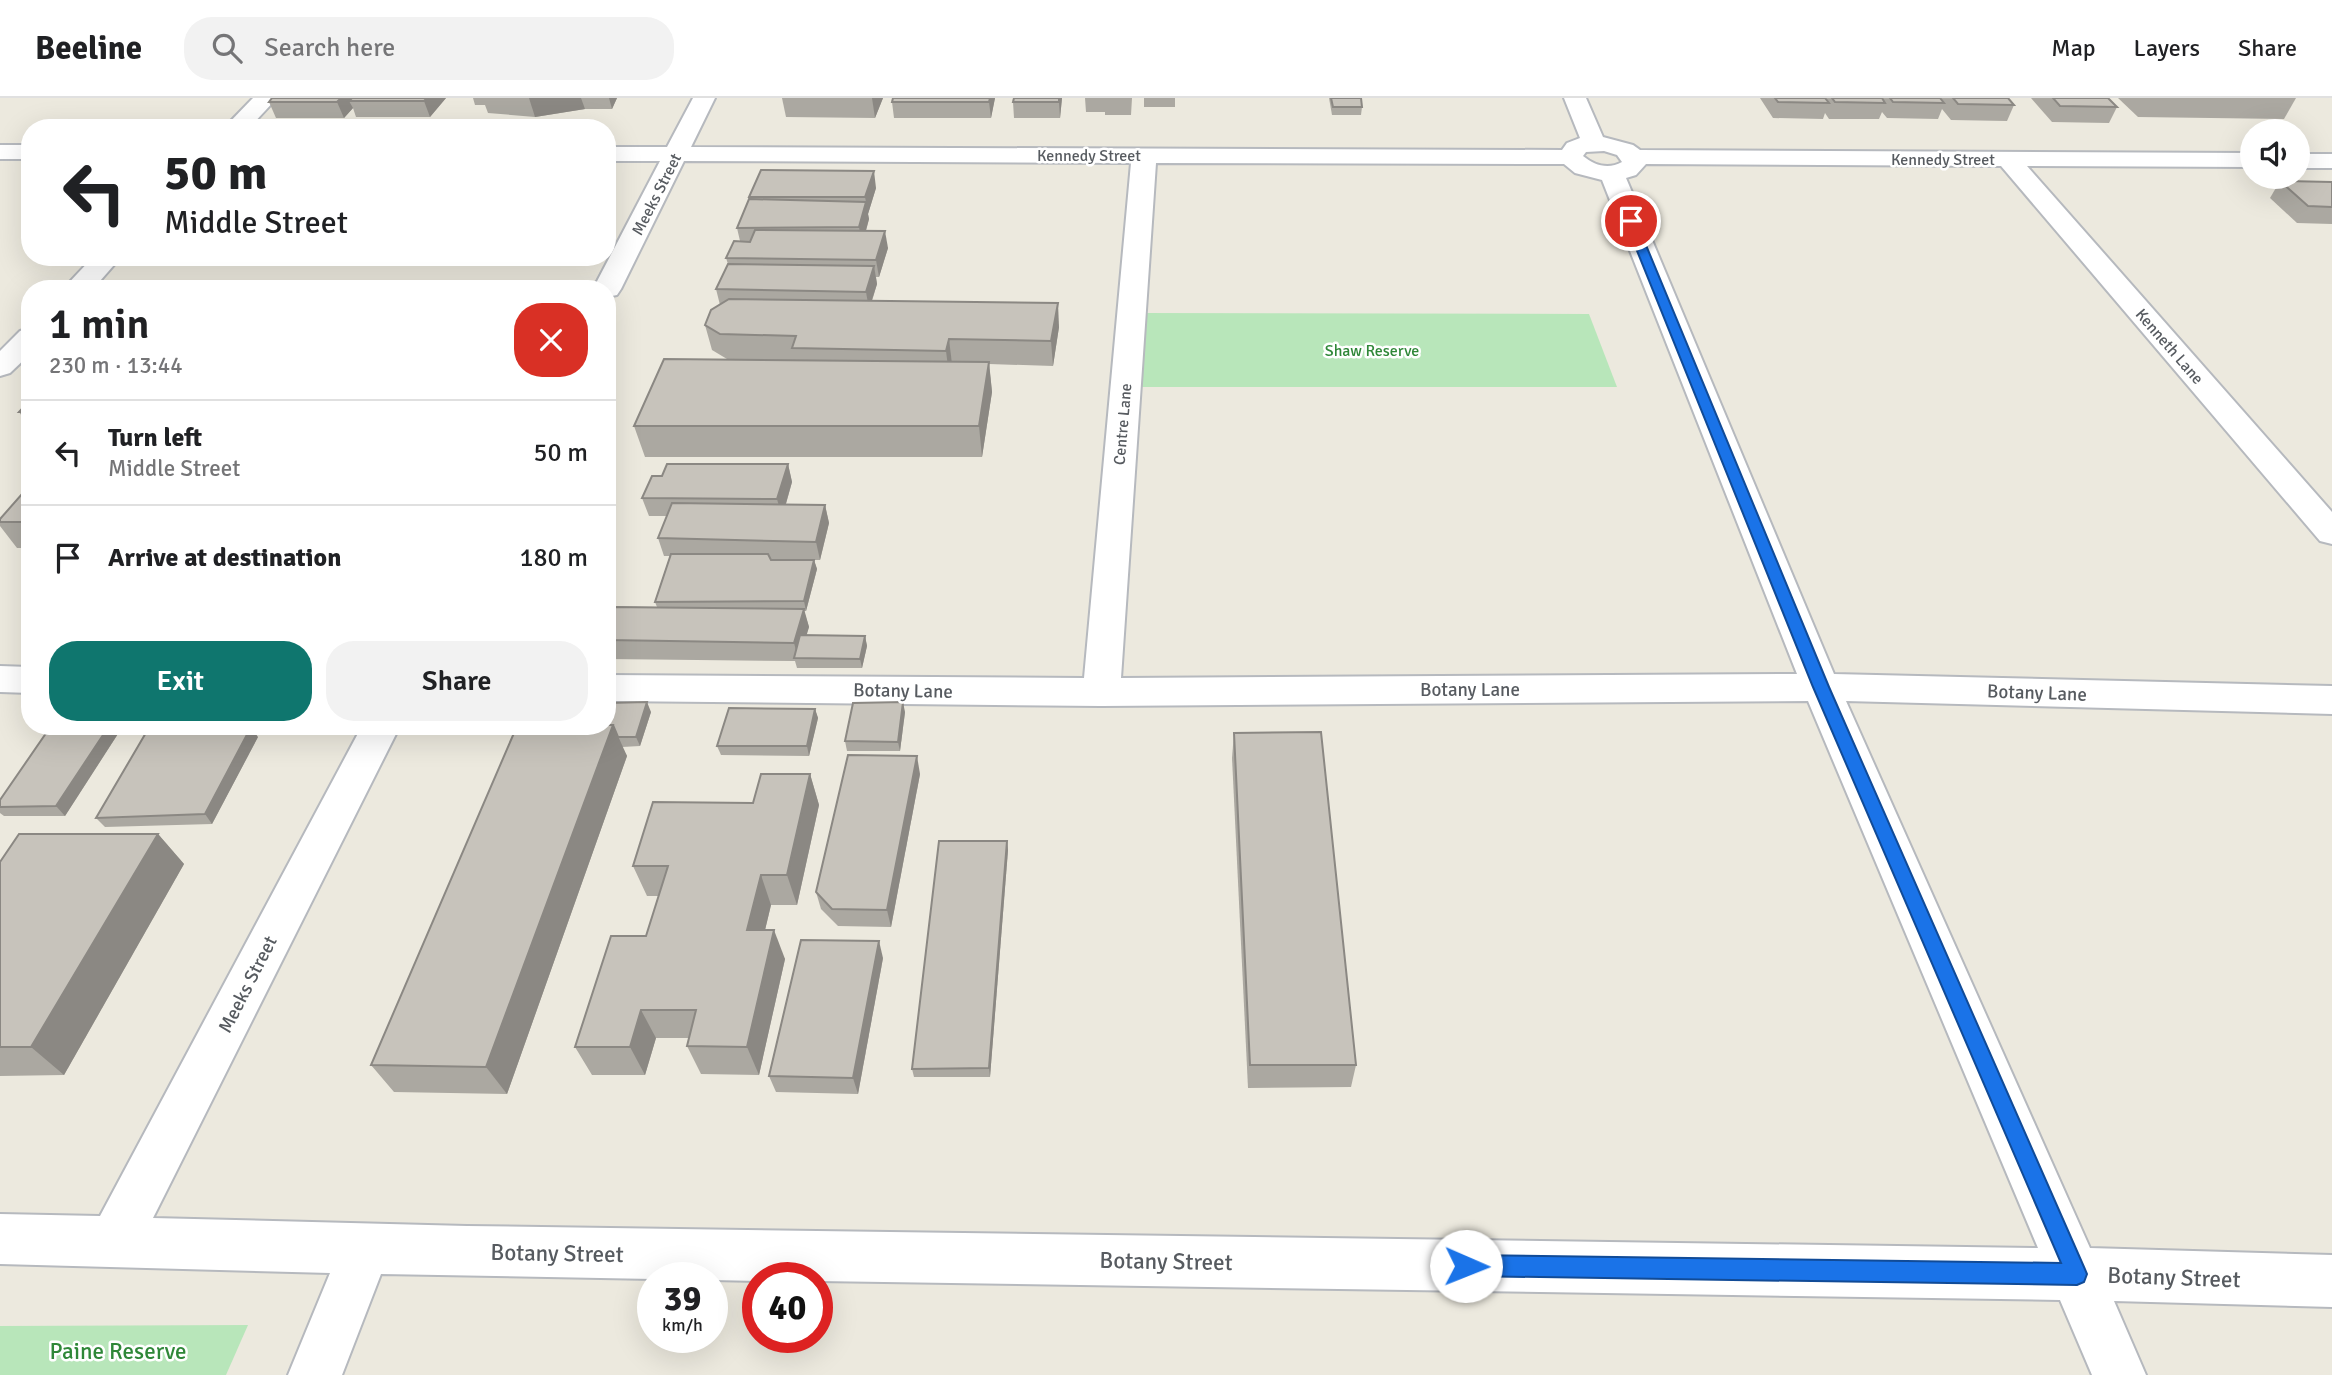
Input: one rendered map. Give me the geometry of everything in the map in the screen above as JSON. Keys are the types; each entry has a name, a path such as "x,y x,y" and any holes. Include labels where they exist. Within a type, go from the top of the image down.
{"street":[{"path":"245,119 266,98"},
{"name":"Meeks Street","path":"612,280 704,98"},
{"path":"1575,98 1613,158 1821,687 2119,1375"},
{"path":"1575,148 1613,158 1586,169 1570,157 1575,148"},
{"path":"0,152 21,152"},
{"name":"Kennedy Street","path":"616,154 1570,157"},
{"name":"Centre Lane","path":"1101,692 1144,155"},
{"name":"Kennedy Street","path":"1613,158 2240,160"},
{"name":"Kenneth Lane","path":"2008,159 2332,533"},
{"path":"2310,161 2332,161"},
{"path":"86,280 99,266"},
{"path":"0,367 21,346"},
{"path":"0,679 21,680"},
{"name":"Botany Lane","path":"616,688 1101,692 1821,687 2332,700"},
{"name":"Meeks Street","path":"114,1242 376,735"},
{"name":"Botany Street","path":"0,1239 365,1250 2077,1274 2332,1281"},
{"path":"315,1375 365,1250"}],"green space":[{"name":"Shaw Reserve","path":"1141,313 1589,314 1617,387 1139,387"},
{"name":"Paine Reserve","path":"248,1325 226,1375 0,1375 0,1326"}],"building":[{"path":"272,98 341,98 337,102 269,102"},
{"path":"352,98 427,98 424,101 349,101"},
{"path":"893,98 990,98 989,102 892,102"},
{"path":"1014,98 1059,98 1059,102 1013,102"},
{"path":"1331,98 1361,98 1362,107 1333,107"},
{"path":"1775,98 1825,98 1829,103 1778,102"},
{"path":"1832,98 1882,98 1885,103 1835,102"},
{"path":"1890,98 1940,98 1944,103 1893,102"},
{"path":"1953,98 2008,98 2014,105 1958,104"},
{"path":"2053,98 2108,98 2117,107 2060,106"},
{"path":"761,170 874,171 865,197 749,197"},
{"path":"2310,182 2332,182 2332,207 2308,206 2289,189 2310,189"},
{"path":"749,199 866,202 859,227 737,228"},
{"path":"755,230 885,231 876,260 726,258 734,241 750,242"},
{"path":"728,264 874,266 866,292 716,289"},
{"path":"729,299 1058,303 1051,341 949,339 946,351 792,348 796,336 720,334 705,325 711,310"},
{"path":"664,359 989,362 979,426 634,426"},
{"path":"667,464 788,464 777,499 642,498 652,476 662,476"},
{"path":"21,495 21,522 0,522"},
{"path":"672,503 825,505 816,542 658,538"},
{"path":"671,554 768,554 771,560 814,560 804,601 655,602"},
{"path":"616,607 804,609 794,643 616,640"},
{"path":"800,635 865,636 860,659 794,658"},
{"path":"647,702 636,737 618,737 616,703"},
{"path":"903,702 898,742 845,741 853,703"},
{"path":"729,708 815,709 807,746 717,746"},
{"path":"1321,732 1356,1065 1250,1065 1234,733"},
{"path":"45,735 103,735 56,806 0,807 0,800"},
{"path":"145,735 247,735 205,814 96,818"},
{"path":"513,735 609,735 486,1067 371,1065"},
{"path":"848,755 917,756 887,910 832,909 816,892"},
{"path":"761,774 810,774 787,875 761,875 747,930 774,930 747,1047 687,1046 696,1010 641,1010 630,1047 575,1047 611,936 646,936 668,866 633,866 653,802 753,803"},
{"path":"19,834 158,834 31,1047 0,1047 0,862"},
{"path":"939,841 1007,841 989,1068 912,1069"},
{"path":"801,940 879,941 853,1078 769,1076"}],"route":[{"path":"1466,1266 2077,1274 1821,687 1631,221"}]}
